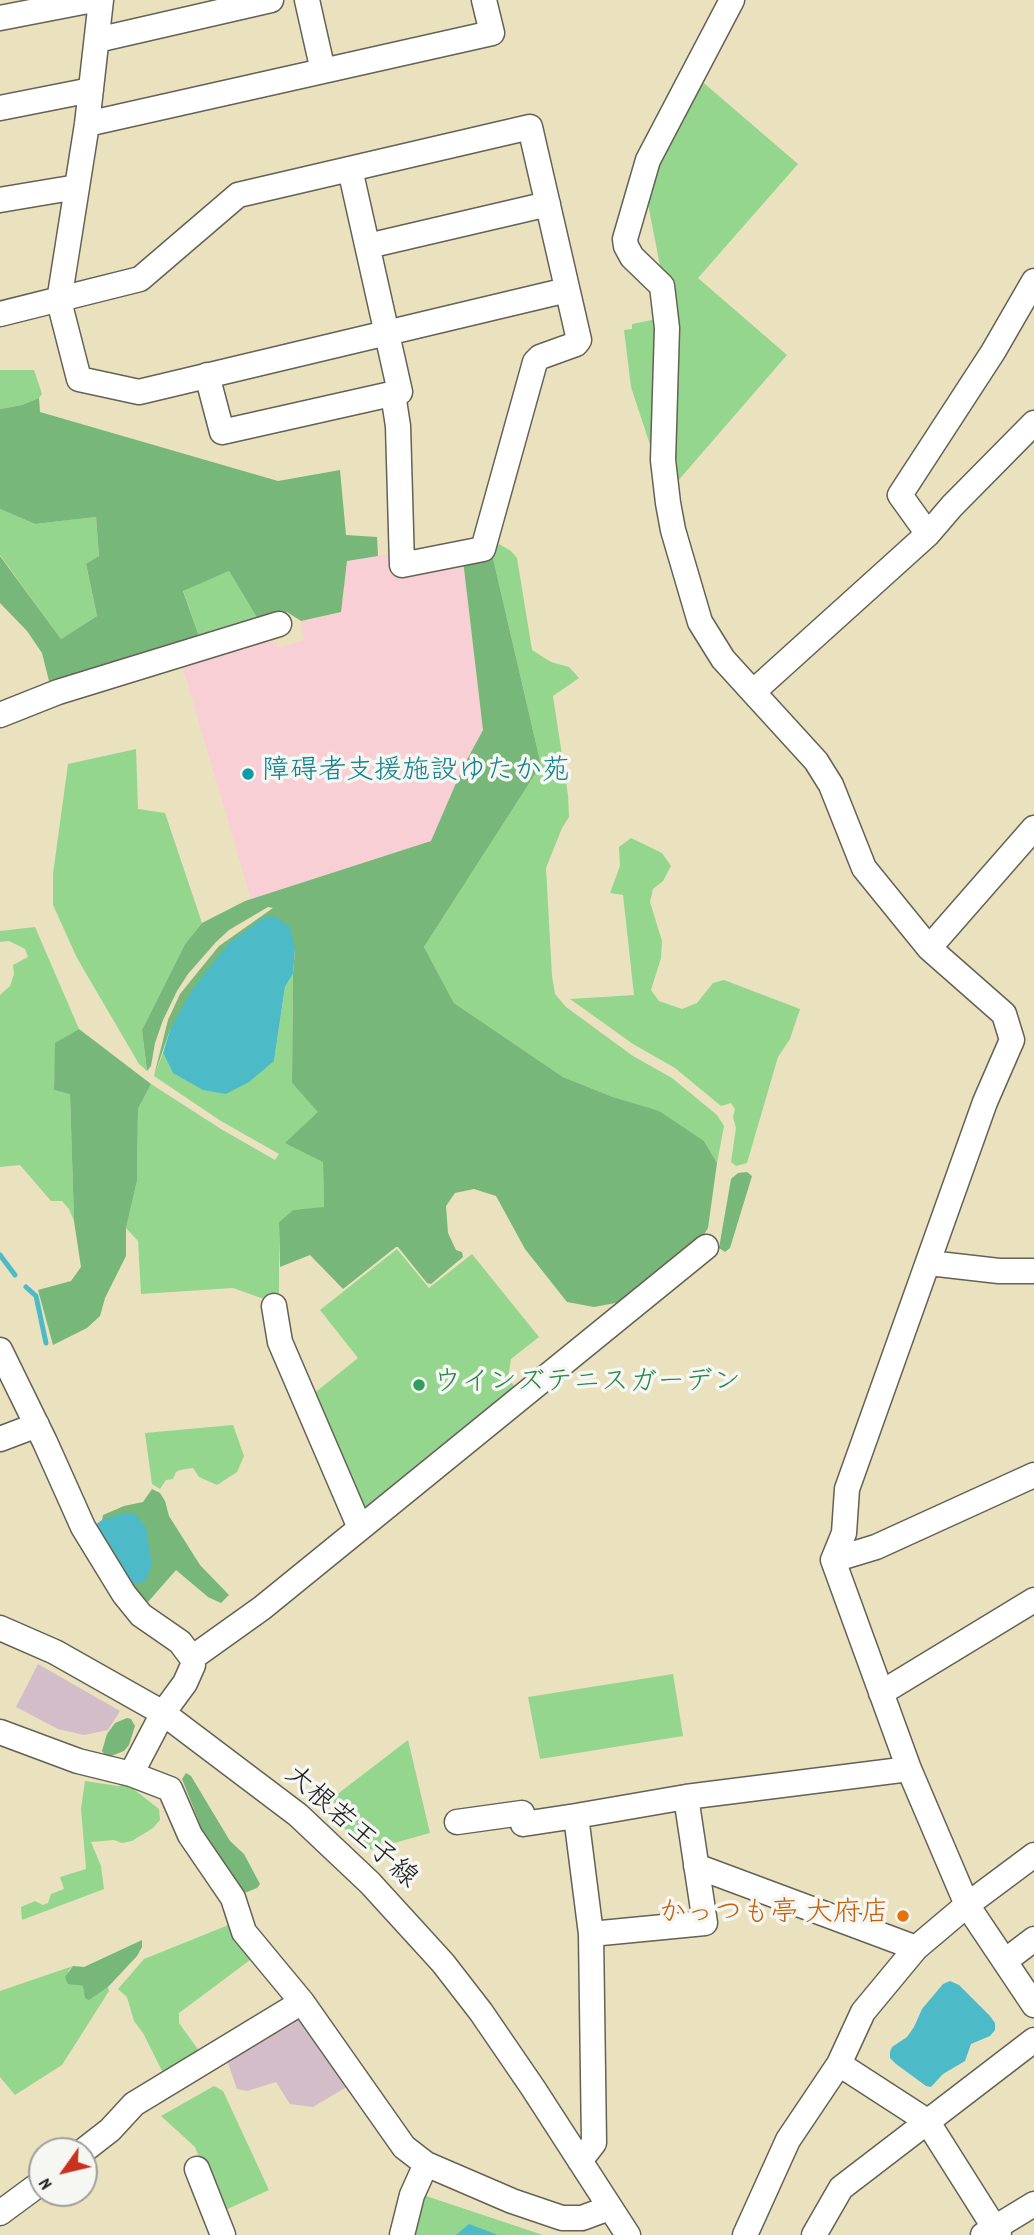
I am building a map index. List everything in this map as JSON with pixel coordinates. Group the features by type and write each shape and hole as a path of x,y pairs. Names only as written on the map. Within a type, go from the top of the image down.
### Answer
{"street":[{"path":"0,18 93,0"},
{"path":"101,0 87,124 59,301 79,379 139,392 567,290"},
{"path":"97,40 271,0"},
{"path":"307,0 323,71"},
{"path":"87,124 492,33 484,0"},
{"path":"732,0 648,160 625,239 626,246 632,257 662,286 667,328 663,460 673,530 700,622 723,659 816,761 831,785 864,868 929,948 1004,1014 1012,1040 985,1102 847,1489 844,1533 833,1560 909,1769 967,1905 1034,2005"},
{"path":"0,108 91,90"},
{"path":"0,314 140,279 238,195 530,127 579,341 540,357 535,362 483,549 402,565 398,426 393,394"},
{"path":"208,375 222,432 400,392 350,169"},
{"path":"0,200 77,187"},
{"path":"368,247 548,204"},
{"path":"928,534 900,495 993,352 1034,281"},
{"path":"753,692 928,534 1034,423"},
{"path":"0,715 58,692 279,624"},
{"path":"929,948 1034,828"},
{"path":"192,1658 262,1608 706,1247"},
{"path":"929,1263 999,1271 1034,1271"},
{"path":"274,1307 280,1342 360,1528"},
{"path":"0,1350 83,1527 124,1594 141,1615 180,1642 192,1658 193,1665 185,1683 163,1713 131,1774"},
{"path":"0,1439 37,1425"},
{"path":"833,1560 876,1547 1034,1475"},
{"path":"881,1693 1034,1600"},
{"name":"大根若王子線","path":"0,1628 55,1652 163,1713 298,1815 370,1883 443,1963 481,2012 628,2235"},
{"path":"0,1732 78,1761 131,1774 170,1789 190,1835 233,1898 244,1933 302,2002 404,2147 426,2164 512,2201 562,2218 582,2218 609,2208"},
{"path":"457,1822 522,1813 523,1824 686,1797 909,1769"},
{"path":"591,1934 705,1923 686,1797"},
{"path":"576,1816 591,1934 594,2143 580,2161"},
{"path":"745,2235 788,2140 839,2064 863,2012 916,1948 967,1905 1034,1855"},
{"path":"696,1866 916,1948"},
{"path":"1004,1961 1034,1939"},
{"path":"98,2139 134,2104 302,2002"},
{"path":"814,2235 841,2188 926,2120 1034,2040"},
{"path":"839,2064 926,2120 992,2232 1034,2204"},
{"path":"402,2235 412,2195 426,2164"},
{"path":"197,2169 223,2235"},
{"path":"0,2213 28,2192"}],"shaded area":[{"path":"394,554 463,560 483,730 463,767 431,841 251,899 181,662 263,638 276,642 278,648 304,640 301,621 341,612 347,560"},
{"path":"38,1664 120,1711 108,1730 84,1735 58,1729 16,1707"},
{"path":"296,2014 350,2085 313,2107 290,2104 276,2082 247,2091 237,2089 226,2057"}],"green space":[{"path":"698,78 798,164 698,278 787,355 670,490 662,276 648,204 653,162"},
{"path":"662,318 653,454 631,387 624,330 632,329 632,324"},
{"path":"0,370 34,370 42,394 22,405 0,409"},
{"path":"39,398 40,412 278,481 340,470 346,535 377,537 378,556 347,561 341,612 301,621 287,612 259,621 229,571 183,591 200,639 50,685 42,653 27,631 0,603 0,556 61,639 97,616 86,564 99,556 96,517 35,524 0,509 0,409 22,405"},
{"path":"0,509 35,524 96,517 99,556 86,565 97,616 61,639 0,555"},
{"path":"499,544 517,558 532,650 551,662 569,667 579,678 553,696 569,817 546,868 555,994 566,1007 633,1056 672,1078 717,1115 724,1126 717,1163 704,1141 659,1112 563,1077 454,1003 424,947 541,765 492,554"},
{"path":"492,554 541,765 424,947 454,1003 563,1077 613,1097 659,1111 704,1141 717,1163 708,1228 694,1251 626,1301 594,1307 567,1302 525,1249 496,1196 474,1189 455,1193 446,1206 448,1233 456,1250 462,1252 463,1257 431,1284 427,1283 398,1247 343,1289 310,1255 280,1267 279,1222 293,1210 324,1207 323,1162 285,1143 318,1112 292,1083 295,949 170,1030 154,1076 168,1020 180,994 219,946 273,908 268,907 229,930 188,974 163,1020 151,1066 147,1071 142,1030 185,944 202,923 245,901 431,841 463,767 483,730 463,560"},
{"path":"229,571 259,621 200,639 183,590"},
{"path":"136,749 138,809 165,813 202,923 185,944 142,1030 147,1071 139,1064 77,958 53,905 53,874 68,764"},
{"path":"631,838 662,853 671,866 663,881 653,889 650,902 662,941 661,958 651,990 659,1001 682,1009 697,1003 713,983 724,980 800,1009 790,1039 778,1057 747,1163 736,1166 731,1162 736,1128 733,1117 735,1109 731,1103 721,1106 675,1068 633,1044 570,999 634,995 623,895 610,893 620,866 619,847"},
{"path":"35,927 79,1029 56,1043 54,1090 70,1093 74,1221 62,1201 51,1201 20,1165 0,1167 0,995 10,986 14,974 13,965 28,957 25,949 9,941 0,942 0,931"},
{"path":"293,974 292,1083 319,1112 324,1208 293,1210 279,1222 279,1301 233,1288 141,1294 138,1241 126,1228 137,1181 138,1109 151,1084 275,1160 279,1154 221,1121 154,1076 163,1053 173,1073 274,1061 285,987"},
{"path":"79,1029 151,1084 138,1109 137,1181 126,1228 126,1256 105,1298 100,1316 87,1328 53,1345 38,1290 71,1281 81,1267 74,1221 70,1094 54,1090 55,1043"},
{"path":"747,1172 752,1176 730,1248 725,1252 719,1248 731,1179 738,1173"},
{"name":"ウインズテニスガーデン","path":"397,1249 429,1288 472,1254 539,1337 511,1359 508,1378 518,1391 368,1512 361,1510 312,1395 358,1358 320,1310"},
{"path":"233,1425 244,1456 237,1472 217,1485 199,1477 193,1468 176,1472 173,1479 166,1480 160,1489 152,1484 145,1433"},
{"path":"152,1489 160,1493 169,1516 200,1565 229,1595 221,1603 208,1597 176,1570 148,1602 127,1584 102,1520 103,1515 143,1502"},
{"path":"673,1674 683,1736 540,1759 528,1697"},
{"path":"131,1719 135,1726 129,1745 124,1751 111,1756 105,1755 102,1751 107,1734 115,1723"},
{"path":"408,1740 430,1833 369,1850 330,1816 335,1796"},
{"path":"186,1773 191,1776 230,1841 244,1854 260,1884 257,1888 242,1894 209,1847 182,1779"},
{"path":"85,1781 118,1786 127,1784 159,1809 160,1820 153,1828 132,1841 91,1842 101,1866 104,1889 22,1920 21,1907 35,1901 43,1905 48,1903 51,1894 64,1889 60,1877 86,1869 81,1809"},
{"path":"231,1924 254,1957 179,2013 179,2023 202,2055 164,2075 134,2021 127,1997 118,1989 144,1959"},
{"path":"142,1940 137,1956 108,1987 89,2000 85,1998 83,1986 68,1984 65,1977 73,1966 84,1967"},
{"path":"73,1966 68,1971 74,1985 83,1986 89,1999 108,1987 109,1991 62,2065 15,2095 0,2077 0,1991"},
{"path":"214,2086 223,2091 269,2190 221,2212 195,2147 161,2116"},
{"path":"423,2195 543,2235 413,2235"}],"water":[{"path":"274,916 290,927 295,949 293,974 285,987 274,1061 249,1082 226,1094 203,1090 173,1073 163,1053 170,1030 192,990 229,943 263,918"},
{"path":"134,1513 146,1527 152,1565 145,1582 127,1584 91,1528 102,1520"},
{"path":"950,1981 959,1985 990,2016 995,2023 995,2030 990,2036 971,2044 965,2061 943,2074 931,2087 926,2086 896,2064 890,2058 890,2052 892,2047 907,2037 922,2009 943,1984"},
{"path":"469,2224 498,2235 456,2235"}],"waterway":[{"path":"0,1255 15,1275"},
{"path":"26,1287 36,1296 46,1343"}],"place":[{"name":"障碍者支援施設ゆたか苑","path":"248,774"},
{"name":"ウインズテニスガーデン","path":"419,1385"},
{"name":"かっつも亭 大府店","path":"903,1916"}]}
